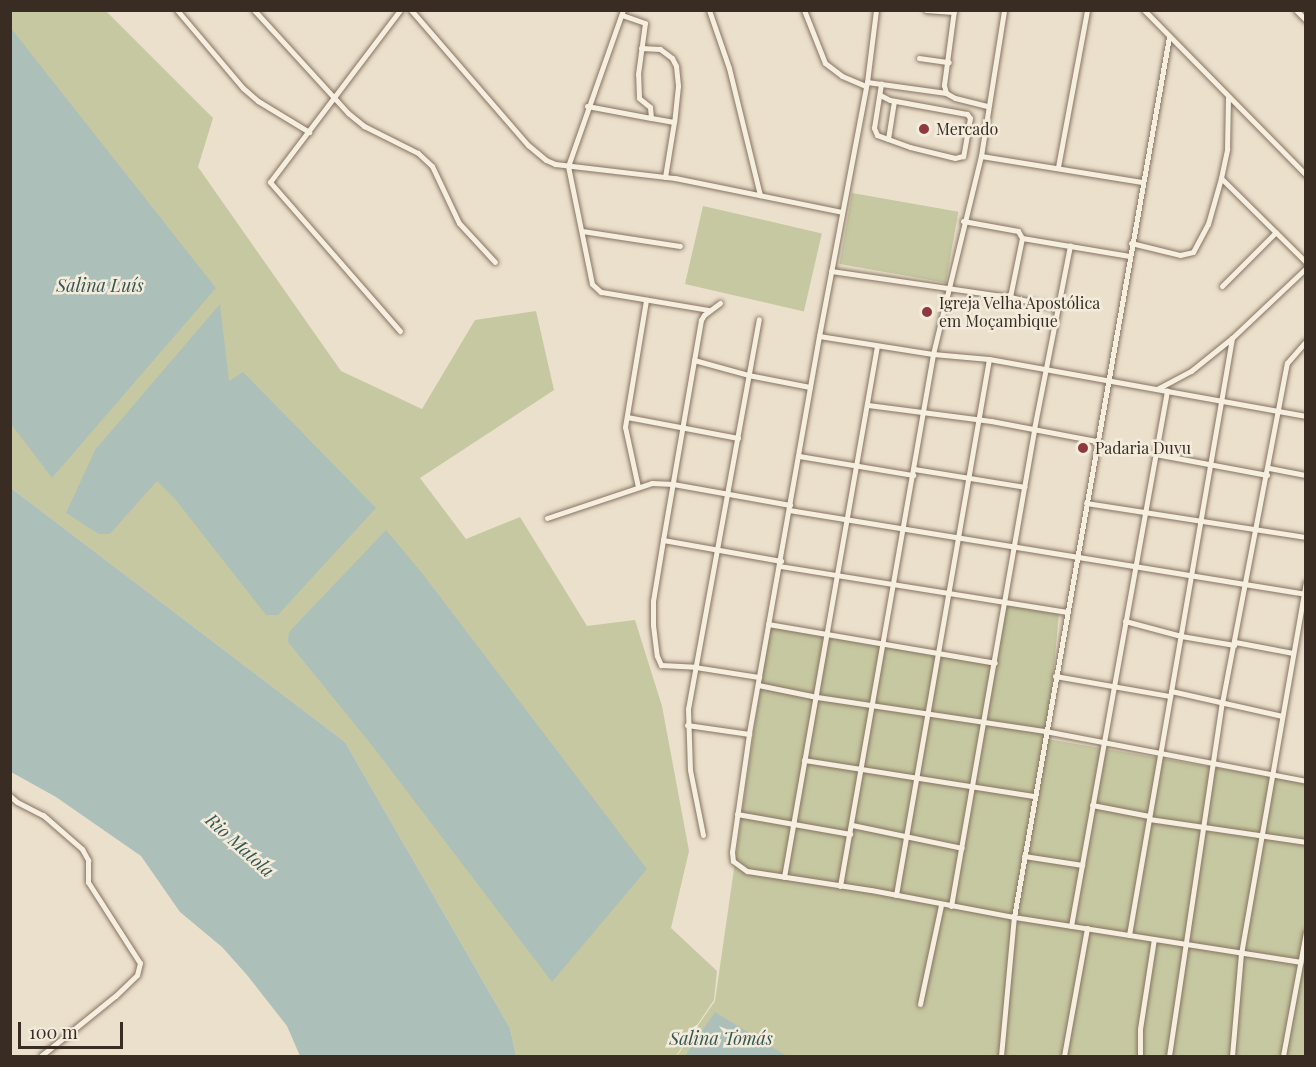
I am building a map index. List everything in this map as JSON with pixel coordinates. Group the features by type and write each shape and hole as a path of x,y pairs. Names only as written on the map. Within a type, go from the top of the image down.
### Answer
{"street":[{"path":"177,10 243,88 258,101 309,132"},
{"path":"254,10 333,97 364,126 412,149 432,166 459,223 495,262"},
{"path":"400,10 270,182 400,331"},
{"path":"411,10 528,145 546,160 568,166 665,177 842,212"},
{"path":"709,10 734,86 760,195"},
{"path":"804,10 825,63 842,76 867,84 946,93 955,98 987,106"},
{"path":"876,10 867,84 819,336 749,734 737,814 733,861 747,871 896,895 941,905 1300,962"},
{"path":"926,10 954,11 949,62 944,85 946,93"},
{"path":"840,886 904,531 933,354 963,221 981,156 987,106 1004,10"},
{"path":"1058,167 1087,10"},
{"path":"1144,10 1305,175"},
{"path":"1296,10 1305,20"},
{"path":"651,118 650,107 639,98 638,74 645,23 623,13 587,106 568,166 592,284 596,290 709,310"},
{"path":"1002,1056 1014,917 1096,441 1169,37"},
{"path":"641,48 660,49 672,58 676,66 678,86 665,177"},
{"path":"919,58 949,62"},
{"path":"880,95 894,101 968,114 970,118 963,156 958,158 910,147 877,135 874,130 881,84"},
{"path":"1131,243 1180,255 1192,252 1208,224 1221,178 1227,149 1228,97"},
{"path":"888,139 894,101"},
{"path":"587,106 674,122"},
{"path":"981,156 1142,182"},
{"path":"1221,178 1305,262"},
{"path":"963,221 1018,231 1022,238 1010,297"},
{"path":"582,231 680,246"},
{"path":"1222,286 1275,232"},
{"path":"1022,238 1129,256"},
{"path":"951,906 1006,603 1034,429 1048,370 1070,246"},
{"path":"1155,390 1191,371 1232,338 1305,268"},
{"path":"831,271 947,290 1010,297 1058,308"},
{"path":"638,487 625,435 626,409 646,300"},
{"path":"720,303 709,310 701,320 681,429 653,601 657,656 665,666 695,667 759,677"},
{"path":"704,835 690,770 687,725 695,667 759,319"},
{"path":"819,336 933,354 989,358 1305,416"},
{"path":"1129,935 1232,338"},
{"path":"1169,1056 1222,703 1247,584 1289,358 1305,341"},
{"path":"784,877 868,405 876,346"},
{"path":"896,895 960,538 989,358"},
{"path":"694,360 748,375 810,387"},
{"path":"1071,926 1167,392"},
{"path":"868,405 980,420 1096,441"},
{"path":"627,417 738,438"},
{"path":"1155,454 1268,472 1305,475"},
{"path":"799,456 1025,487"},
{"path":"547,518 652,483 673,484 727,493 904,531 1015,546 1304,594"},
{"path":"1086,502 1305,537"},
{"path":"663,540 717,549 838,576 1066,612"},
{"path":"1232,1056 1241,954 1305,583"},
{"path":"1125,621 1180,636 1293,653"},
{"path":"768,624 995,663"},
{"path":"1055,676 1222,703 1282,716"},
{"path":"758,685 817,697 1045,731 1305,781"},
{"path":"687,725 749,734"},
{"path":"804,760 1034,796"},
{"path":"10,796 43,815 82,849 88,860 88,882 140,963 137,975 115,996 41,1056"},
{"path":"1092,805 1149,818 1305,842"},
{"path":"737,814 850,834"},
{"path":"852,825 962,848"},
{"path":"1024,856 1082,865"},
{"path":"920,1004 941,905"},
{"path":"1064,1056 1087,928"},
{"path":"1283,1056 1300,962 1304,954 1305,933"},
{"path":"1140,1056 1140,1029 1154,939"}],"green space":[{"path":"10,11 106,11 213,118 198,167 341,371 422,409 475,320 536,311 554,390 420,478 466,539 520,517 587,626 635,620 662,706 689,851 671,928 717,971 714,1000 676,1056 516,1056 510,1028 345,742 11,488"},
{"path":"852,193 958,212 946,283 839,264"},
{"path":"703,206 822,233 804,311 685,284"},
{"path":"1007,605 1059,614 1047,739 1305,783 1305,1056 677,1056 715,1001 769,626 994,660"}],"water":[{"name":"Salina Luís","path":"10,27 216,288 52,478 11,424"},
{"path":"220,304 229,381 243,372 376,508 278,615 266,615 175,499 157,481 110,534 99,534 66,513 95,450"},
{"name":"Rio Matola","path":"11,488 345,742 510,1028 516,1056 300,1056 287,1026 247,975 222,947 180,912 141,856 56,797 11,772"},
{"path":"386,530 422,573 647,869 552,982 374,748 288,642 289,632"},
{"name":"Salina Tomás","path":"715,1012 787,1056 685,1056"}],"place":[{"name":"Mercado","path":"924,129"},
{"name":"Igreja Velha Apostólica em Moçambique","path":"927,312"},
{"name":"Padaria Duvu","path":"1083,448"}]}
